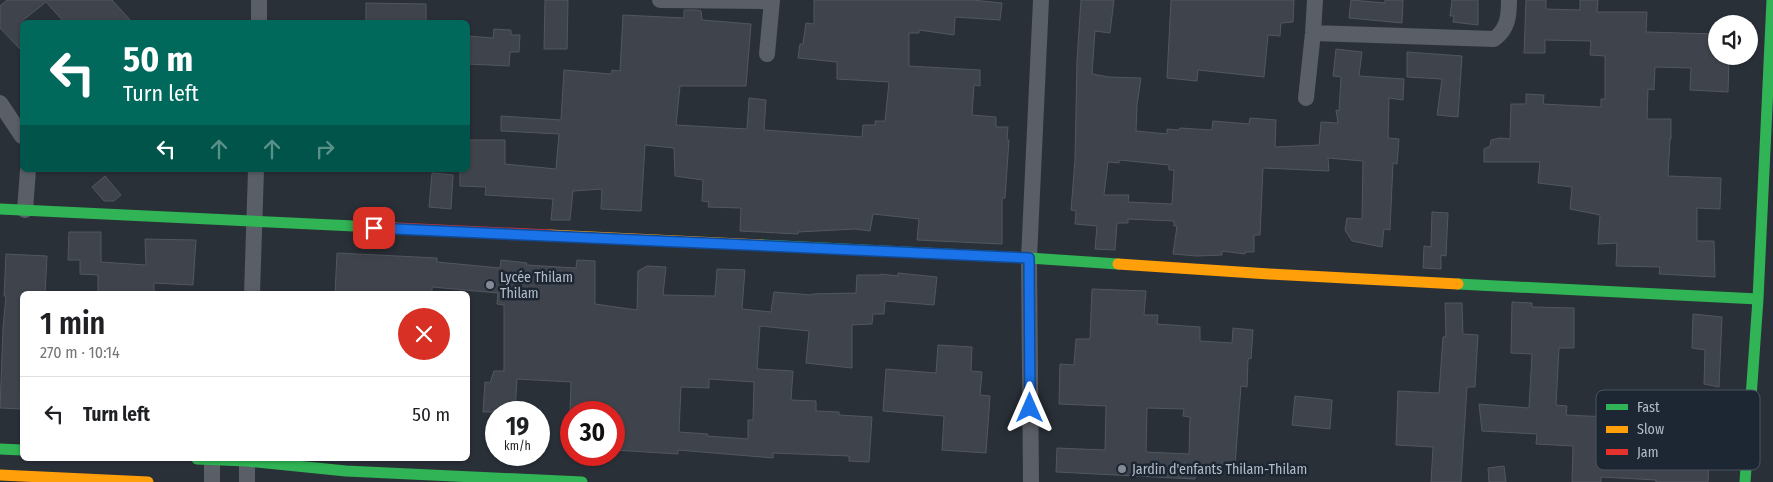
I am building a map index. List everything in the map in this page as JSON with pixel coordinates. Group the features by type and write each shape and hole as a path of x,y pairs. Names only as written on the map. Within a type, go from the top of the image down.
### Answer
{"street":[{"path":"258,20 259,0"},
{"path":"660,0 772,1 766,54"},
{"path":"1031,482 1029,258 1041,0"},
{"path":"1306,98 1315,0"},
{"path":"1313,33 1494,38 1502,33 1507,23 1509,0"},
{"path":"1751,390 1758,299 1772,0"},
{"path":"0,104 20,133"},
{"path":"25,210 28,172"},
{"path":"252,291 256,172"},
{"path":"0,209 1029,258 1279,274 1758,299"},
{"path":"0,449 20,450"},
{"path":"205,461 212,482"},
{"path":"247,461 247,482"},
{"path":"256,461 346,471 473,479 582,482"},
{"path":"0,475 148,482"}],"building":[{"path":"7,0 112,0 130,20 62,20 46,2 23,20 20,20 20,49 0,28 0,6"},
{"path":"545,0 568,0 567,49 544,49"},
{"path":"814,0 972,0 1002,3 1000,20 955,17 954,35 919,30 919,33 909,33 909,66 980,70 980,86 974,85 972,115 996,117 996,127 1008,127 1007,140 1009,140 1005,198 1002,198 1002,244 917,240 919,219 873,214 870,231 855,229 798,232 798,234 740,231 741,208 708,207 709,202 702,201 703,180 675,176 674,148 645,145 641,211 601,209 602,189 573,191 570,220 551,220 553,199 485,195 486,187 460,186 460,172 470,172 470,140 505,140 505,164 556,169 559,134 501,131 501,116 561,120 564,70 611,74 612,70 620,71 623,15 684,18 684,10 697,10 701,11 702,20 751,24 746,86 680,86 676,125 747,129 749,98 766,100 764,130 862,137 863,125 875,125 875,121 885,121 889,82 837,79 837,62 798,58 800,44 803,44 806,23 814,24"},
{"path":"1081,0 1114,0 1110,33 1095,31 1092,74 1109,77 1141,78 1136,131 1167,134 1167,129 1212,130 1213,121 1249,124 1250,118 1276,120 1275,147 1319,145 1321,122 1338,123 1336,110 1339,111 1341,77 1333,76 1336,49 1362,52 1359,76 1404,79 1403,100 1389,98 1388,138 1399,139 1397,164 1393,163 1390,230 1384,229 1382,247 1352,241 1345,230 1347,218 1362,219 1363,161 1328,158 1329,171 1263,168 1260,235 1254,235 1254,252 1245,252 1245,254 1222,251 1222,255 1197,256 1173,254 1177,226 1174,226 1174,221 1128,219 1128,223 1117,223 1115,250 1095,249 1097,226 1075,224 1076,211 1071,210 1075,160 1077,61","holes":["1119,160 1169,165 1169,170 1174,170 1172,204 1128,202 1129,195 1104,195 1108,162 1119,163"]},
{"path":"1171,0 1294,0 1293,22 1281,23 1280,36 1268,35 1264,77 1198,70 1197,81 1167,78"},
{"path":"1351,0 1385,3 1385,0 1403,0 1402,23 1349,18"},
{"path":"1452,0 1478,0 1478,25 1453,22 1454,16 1450,16"},
{"path":"1526,0 1546,0 1546,9 1580,10 1580,0 1598,0 1597,12 1647,12 1646,32 1708,34 1708,65 1729,65 1728,92 1690,90 1691,68 1655,67 1654,90 1648,89 1647,119 1671,119 1668,176 1721,178 1720,209 1697,208 1697,241 1714,241 1715,277 1659,274 1660,267 1616,266 1617,243 1598,244 1600,215 1570,209 1572,187 1538,183 1540,162 1484,162 1484,149 1490,146 1491,140 1500,138 1510,139 1511,104 1526,104 1526,94 1544,95 1543,104 1601,107 1601,99 1605,99 1605,56 1590,55 1591,41 1545,40 1545,53 1524,53"},
{"path":"366,3 426,4 426,20 366,20"},
{"path":"494,29 511,30 511,35 520,35 519,52 510,52 509,66 470,64 470,36 493,38"},
{"path":"1407,52 1462,56 1458,117 1437,115 1442,79 1407,77"},
{"path":"432,173 453,175 451,209 429,207"},
{"path":"105,176 121,195 114,201 104,201 92,187"},
{"path":"1432,212 1448,213 1446,256 1441,255 1441,269 1423,268 1424,246 1431,247"},
{"path":"69,232 101,232 101,262 146,265 145,239 196,240 193,285 154,283 154,291 98,291 98,275 80,274 80,260 68,260"},
{"path":"337,253 437,258 437,262 500,268 501,260 527,263 526,265 576,268 577,260 595,261 595,304 637,310 638,271 647,266 666,267 663,295 715,296 717,269 745,270 742,309 771,312 774,292 812,295 856,293 857,275 881,274 898,276 898,273 937,277 934,305 885,301 884,314 873,314 872,324 852,325 852,368 806,363 809,331 760,326 757,369 793,371 791,400 816,401 816,411 839,412 839,415 872,417 869,462 849,461 849,456 773,453 773,458 678,450 678,454 625,451 625,401 570,401 571,382 517,379 516,401 485,401 485,412 483,412 485,382 490,383 494,371 504,371 504,305 497,304 498,293 432,287 432,291 335,291","holes":["709,379 754,382 753,420 748,420 748,439 679,432 681,387 709,388"]},
{"path":"6,254 47,256 45,291 20,291 20,409 0,408 6,296 4,296"},
{"path":"1092,289 1146,291 1144,315 1158,315 1157,324 1200,327 1200,341 1232,343 1233,328 1253,330 1251,359 1249,358 1248,360 1247,387 1241,386 1235,465 1196,464 1195,479 1056,472 1057,448 1105,450 1106,406 1059,404 1060,364 1074,365 1076,339 1090,339","holes":["1147,408 1184,409 1183,416 1190,417 1189,454 1146,452"]},
{"path":"1512,302 1532,303 1532,307 1574,308 1574,348 1559,348 1556,405 1567,406 1566,415 1596,416 1596,470 1709,470 1708,482 1656,482 1656,480 1601,477 1601,482 1572,482 1573,446 1536,444 1537,434 1482,431 1479,404 1529,408 1532,354 1511,353"},
{"path":"1445,303 1462,303 1463,334 1478,335 1475,387 1467,387 1461,482 1431,482 1433,447 1396,445 1398,391 1439,393 1443,337 1446,337"},
{"path":"1693,314 1722,317 1719,387 1704,384 1705,350 1692,348"},
{"path":"938,345 972,347 971,371 982,372 980,395 990,396 986,453 942,450 944,416 883,411 886,369 936,373"},
{"path":"1295,396 1332,400 1330,429 1292,425"},
{"path":"1504,466 1506,482 1489,482 1488,468"}],"traffic: fast":[{"path":"1752,390 1758,299 1772,0"},
{"path":"0,209 396,228"},
{"path":"762,245 1118,264"},
{"path":"1458,284 1758,299"},
{"path":"0,449 20,450"},
{"path":"247,461 346,471 582,482"},
{"path":"1745,482 1746,470"}],"traffic: slow":[{"path":"549,235 762,245"},
{"path":"1118,264 1458,284"},
{"path":"0,475 148,482"}],"traffic: jam":[{"path":"396,228 549,235"}],"place":[{"name":"Lycée Thilam Thilam","path":"490,285"},
{"name":"Jardin d'enfants Thilam-Thilam","path":"1122,469"}],"route":[{"path":"374,228 1029,258 1030,408"}]}
